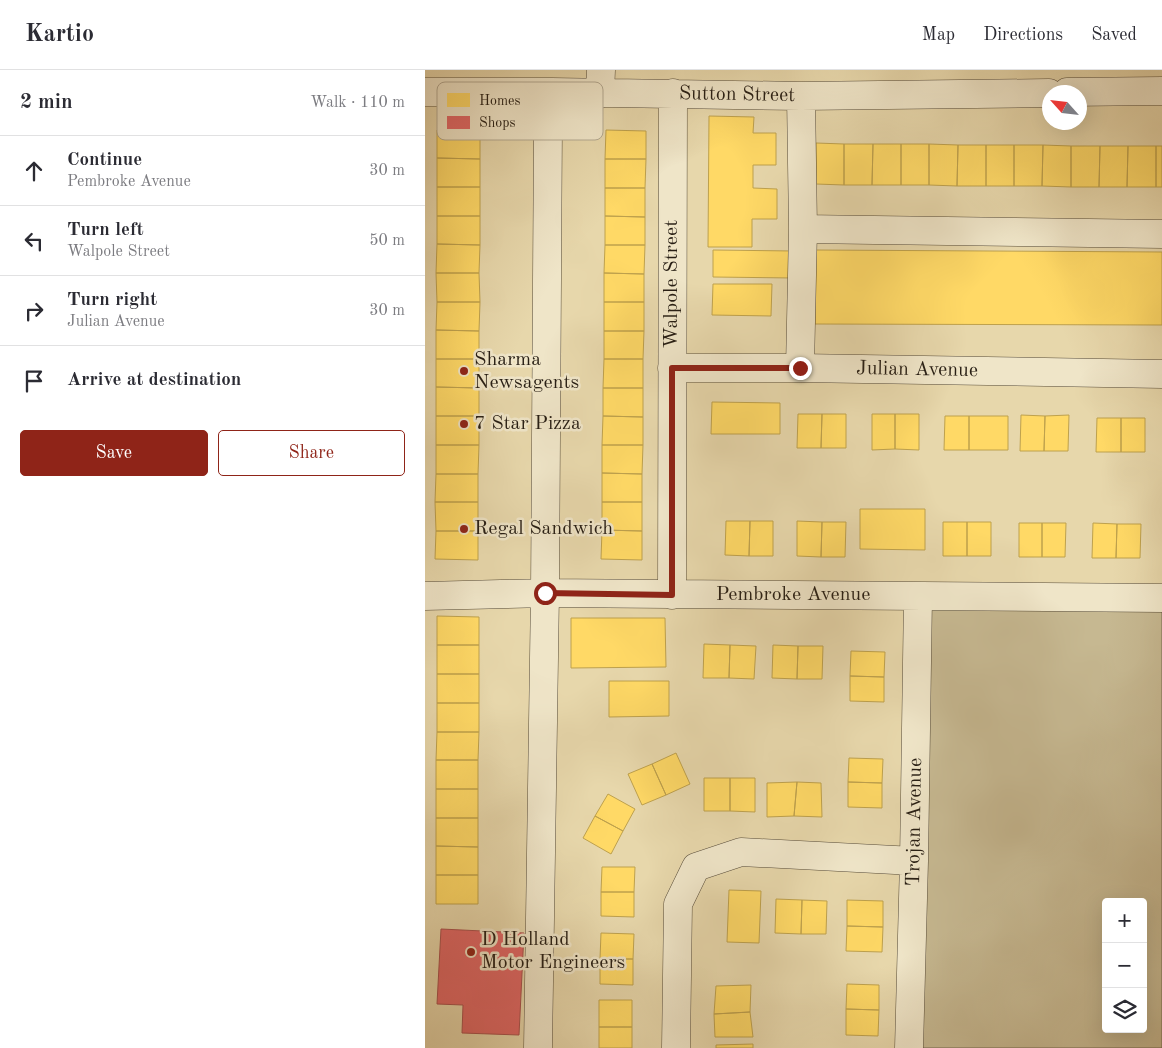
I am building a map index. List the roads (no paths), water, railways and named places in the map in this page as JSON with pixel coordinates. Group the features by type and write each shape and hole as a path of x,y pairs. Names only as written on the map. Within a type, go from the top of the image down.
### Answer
{"street":[{"name":"Sutton Street","path":"542,81 601,82"},
{"name":"Sutton Street","path":"603,82 673,93 801,96 1042,93"},
{"path":"1087,90 1160,84"},
{"name":"Walpole Street","path":"672,595 673,93"},
{"path":"800,368 803,229 801,96"},
{"path":"538,1048 545,593 547,140"},
{"path":"803,229 1162,234"},
{"name":"Julian Avenue","path":"672,368 800,368 1162,374"},
{"name":"Pembroke Avenue","path":"425,596 545,593 1162,598"},
{"name":"Trojan Avenue","path":"909,1048 918,596"},
{"path":"676,1048 678,904 696,867 741,852 914,861"}],"place":[{"name":"Sharma Newsagents","path":"464,371"},
{"name":"7 Star Pizza","path":"464,424"},
{"name":"Regal Sandwich","path":"464,529"},
{"name":"D Holland Motor Engineers","path":"471,952"}]}
